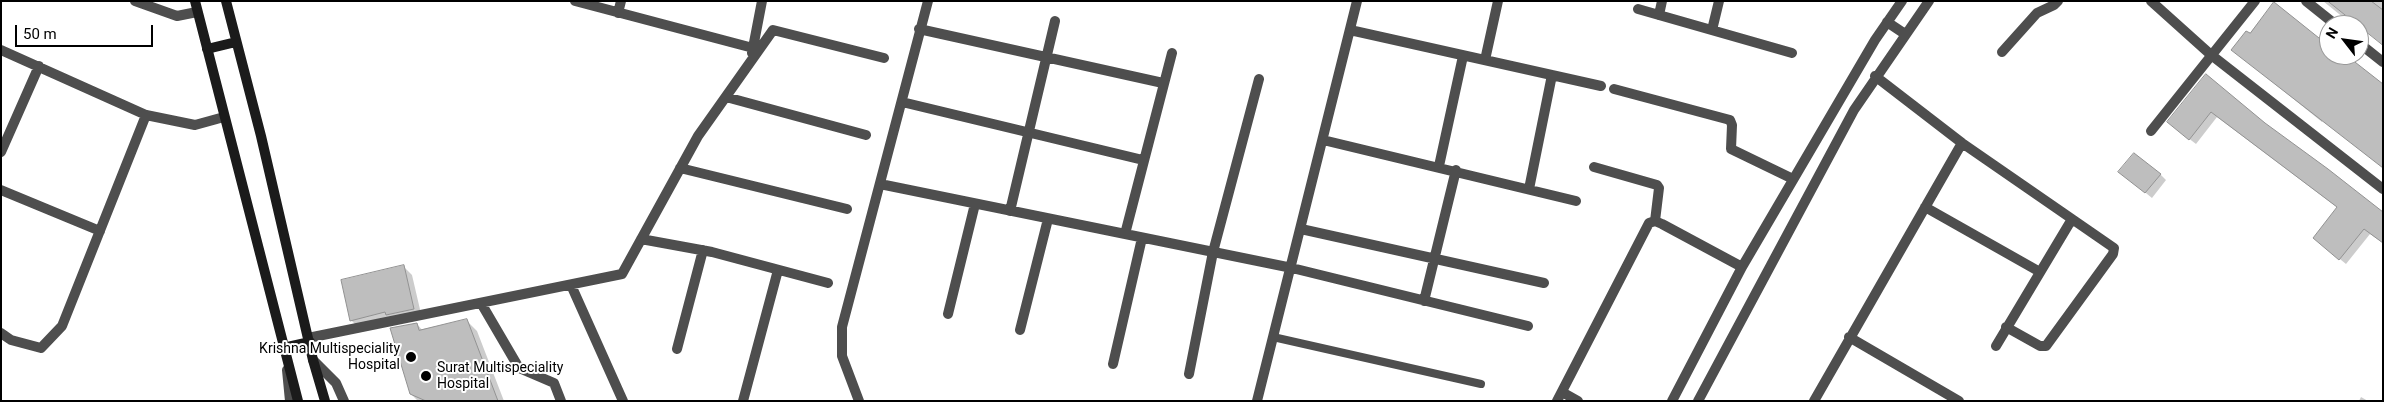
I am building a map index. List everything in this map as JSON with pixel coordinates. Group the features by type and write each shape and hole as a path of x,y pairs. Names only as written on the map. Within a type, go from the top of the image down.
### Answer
{"main road":[{"path":"195,1 286,361 298,401"},
{"path":"226,1 313,360 325,401"},
{"path":"207,49 236,42"},
{"path":"283,348 309,340"}],"street":[{"path":"135,1 177,16 197,12"},
{"path":"575,1 753,48"},
{"path":"618,12 621,1"},
{"path":"750,63 762,1"},
{"path":"859,401 842,356 842,327 902,102 919,29 928,1"},
{"path":"1257,401 1272,337 1292,268 1357,1"},
{"path":"1485,60 1498,1"},
{"path":"1659,15 1662,1"},
{"path":"1712,30 1719,1"},
{"path":"1672,401 1742,267 1887,22 1902,1"},
{"path":"1698,401 1854,110 1875,76 1929,1"},
{"path":"2002,52 2037,13 2058,1"},
{"path":"2150,1 2210,54 2383,189"},
{"path":"2150,131 2254,1"},
{"path":"2306,1 2324,15"},
{"path":"1638,9 1792,53"},
{"path":"1010,211 1056,21"},
{"path":"1887,22 1905,34"},
{"path":"919,29 1163,83"},
{"path":"309,340 622,274 698,136 773,30 884,58"},
{"path":"1350,30 1601,86"},
{"path":"1,50 146,115 195,125 224,117"},
{"path":"2369,51 2383,62"},
{"path":"1125,234 1172,53"},
{"path":"1439,166 1463,56"},
{"path":"1,152 39,66"},
{"path":"1528,189 1552,75"},
{"path":"1875,76 1962,143 2108,242 2114,248 2113,254 2046,346 2040,346 2006,327"},
{"path":"1189,374 1213,252 1258,79"},
{"path":"1614,89 1730,120 1732,125 1731,149 1793,179"},
{"path":"726,97 866,135"},
{"path":"902,102 1143,160"},
{"path":"1,333 11,340 41,348 62,326 146,115"},
{"path":"1323,140 1456,170 1576,201"},
{"path":"1814,401 1849,336 1962,143"},
{"path":"1594,167 1657,185 1659,188 1655,221"},
{"path":"680,168 847,209"},
{"path":"1424,301 1456,170"},
{"path":"880,184 1292,268 1528,326"},
{"path":"1,190 100,231"},
{"path":"948,314 975,204"},
{"path":"1925,207 2040,272"},
{"path":"1020,330 1048,219"},
{"path":"1996,346 2072,219"},
{"path":"1655,221 1742,267"},
{"path":"1578,401 1559,396 1644,230 1655,221"},
{"path":"1301,229 1544,283"},
{"path":"642,238 703,250 828,283"},
{"path":"1113,364 1142,238"},
{"path":"677,349 703,250"},
{"path":"743,401 778,270"},
{"path":"570,284 623,401"},
{"path":"482,303 519,368 554,384 561,401"},
{"path":"1849,336 1959,401"},
{"path":"313,360 336,383 344,401"},
{"path":"286,361 290,401"}],"lane":[{"path":"1272,337 1481,384"}],"building":[{"path":"2328,1 2371,1 2383,10 2383,45 2369,34 2369,15 2346,15"},
{"path":"2274,2 2319,38 2319,65 2359,65 2383,84 2383,168 2231,50 2246,31 2250,33"},
{"path":"2206,74 2265,123 2383,212 2383,243 2364,229 2339,260 2313,238 2337,207 2211,112 2189,140 2167,122"},
{"path":"2134,153 2161,174 2145,193 2118,172"},
{"path":"404,265 414,309 386,315 385,312 350,321 341,280"},
{"path":"467,319 498,401 426,401 410,394 390,328 417,323 419,330"}],"place":[{"name":"Krishna Multispeciality Hospital","path":"411,357"},
{"name":"Surat Multispeciality Hospital","path":"426,376"}]}
